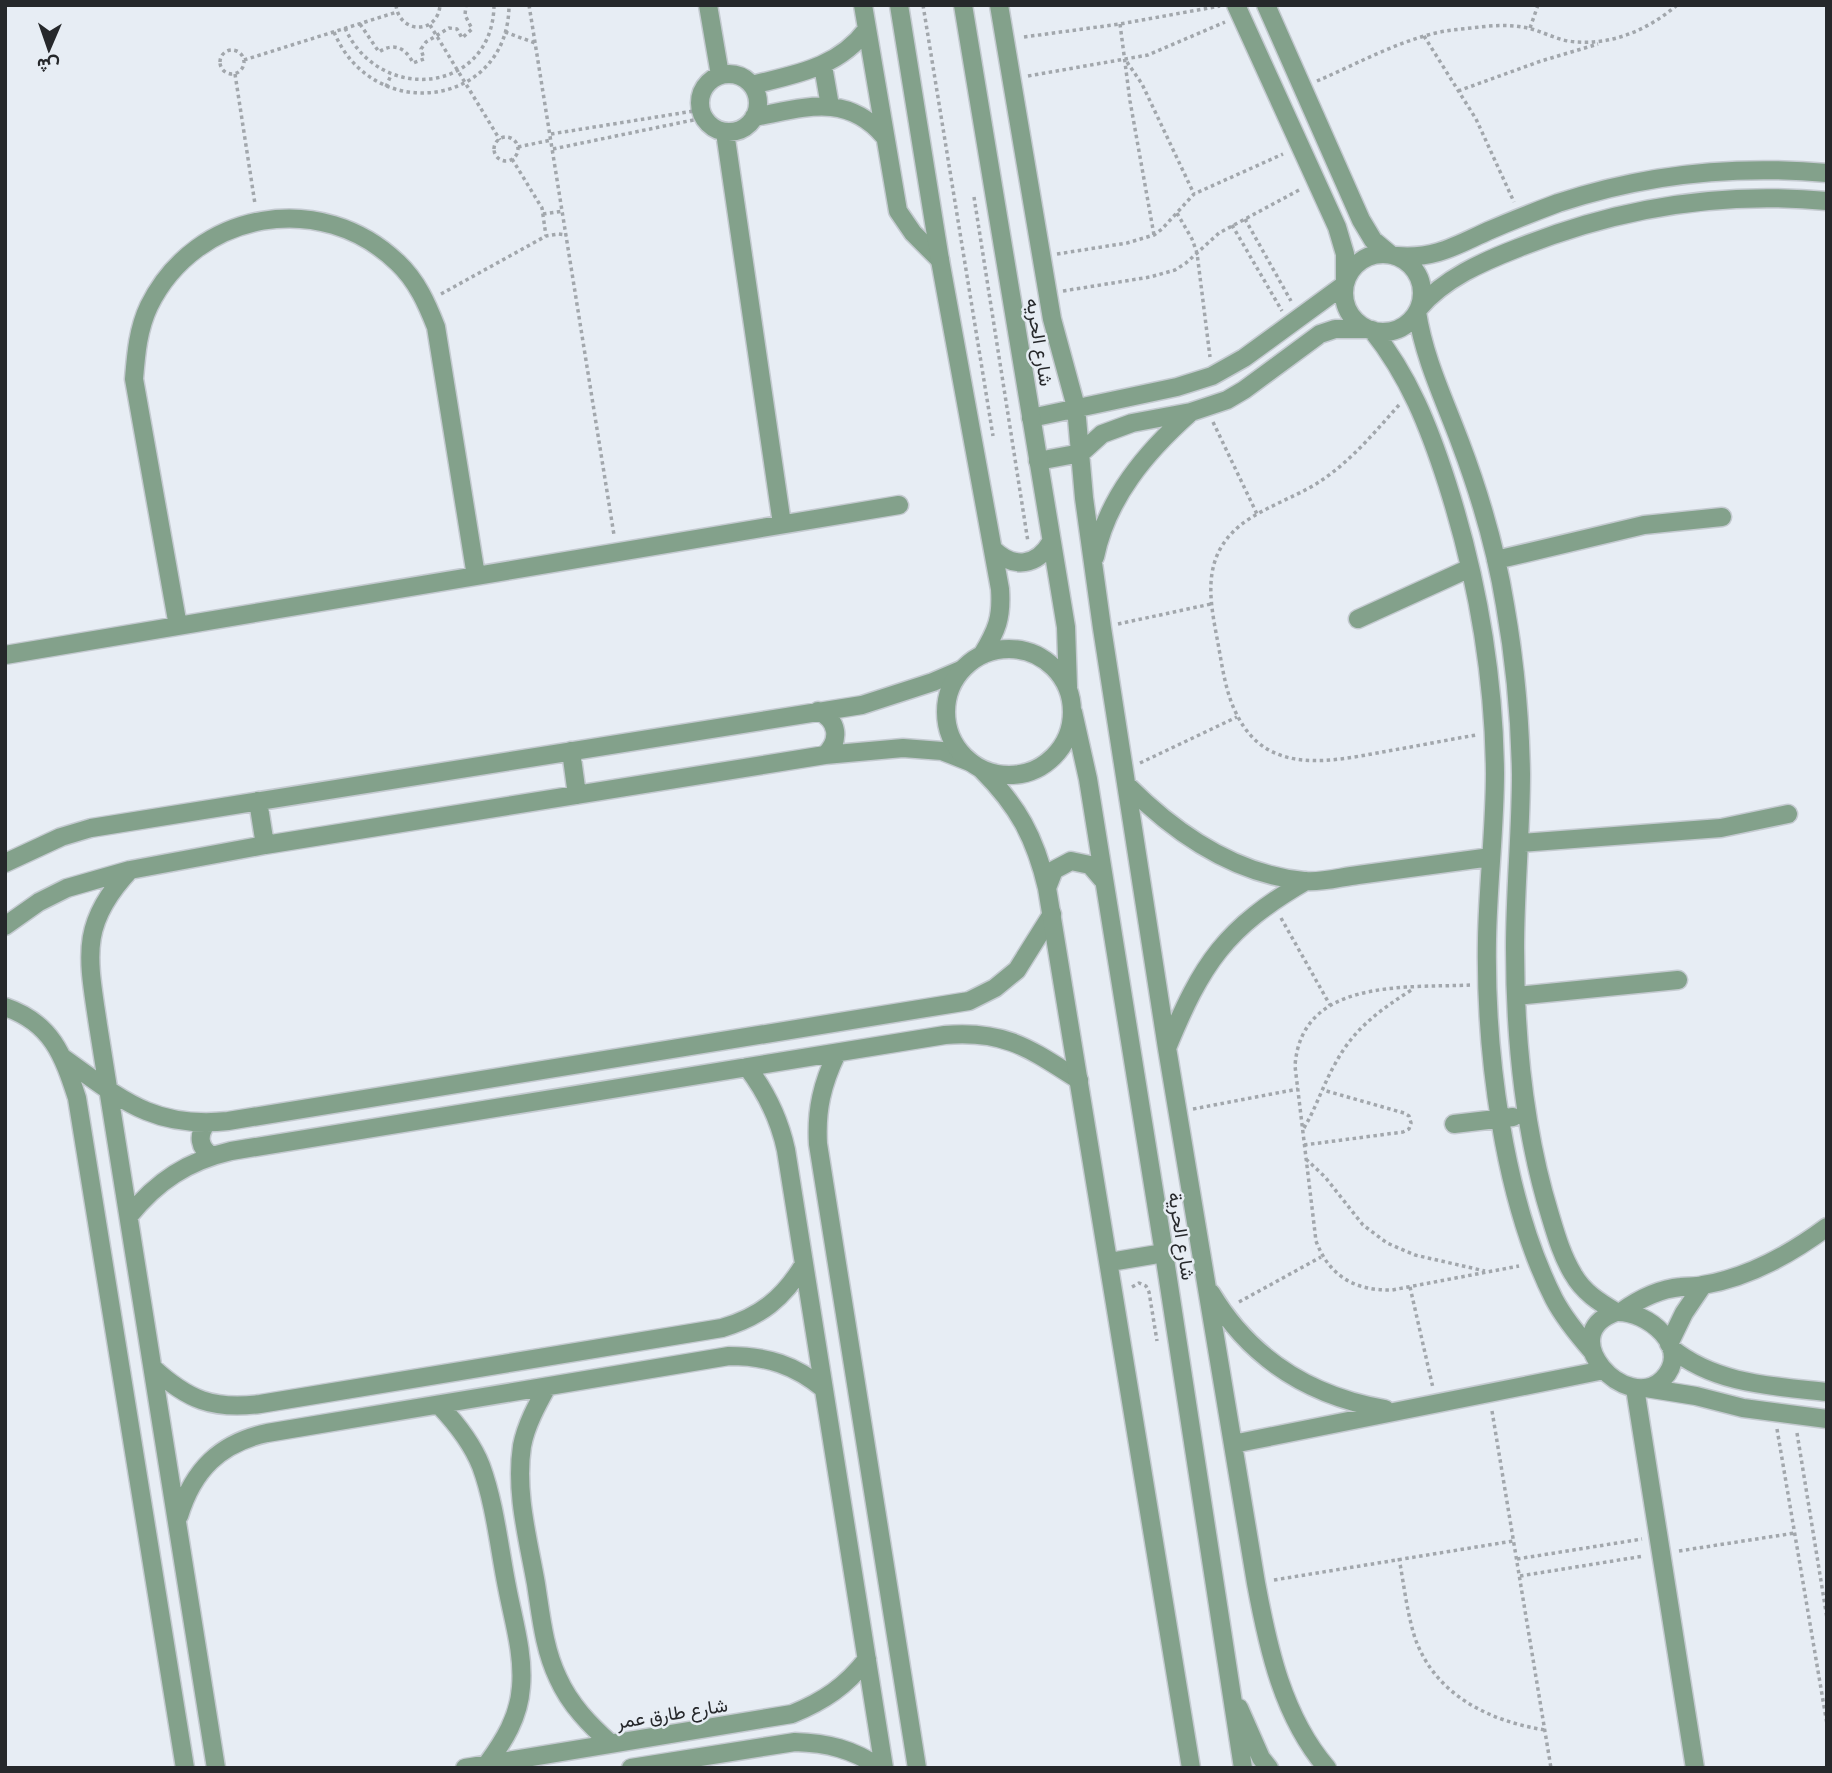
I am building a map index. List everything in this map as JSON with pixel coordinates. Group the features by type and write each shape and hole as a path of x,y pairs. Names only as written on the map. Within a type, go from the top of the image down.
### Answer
{"street":[{"path":"708,5 720,75"},
{"path":"863,5 898,211 913,233 940,260"},
{"path":"899,5 940,260 994,550 1002,611 995,634 982,655"},
{"name":"شارع الحريه","path":"963,5 1066,627 1068,687"},
{"path":"999,5 1047,293 1076,407 1102,628 1167,1048 1265,1633 1288,1703 1304,1734 1327,1768"},
{"path":"1266,5 1361,220 1373,240 1394,256 1406,261 1419,277 1422,298 1418,310 1424,350 1472,474 1494,552 1505,604 1516,688 1521,770 1515,948 1516,996 1528,1115 1546,1203 1574,1276 1600,1303 1619,1312 1641,1316 1653,1323 1663,1332 1670,1346 1672,1359 1663,1379 1653,1386 1639,1388"},
{"path":"1238,10 1342,241 1345,254 1346,306 1351,316 1387,349 1412,390 1444,476 1469,560 1483,633 1493,732 1488,984 1495,1073 1516,1191 1538,1263 1560,1310 1604,1370 1615,1379 1639,1388 1678,1392 1775,1413 1827,1419"},
{"path":"752,85 823,66 852,47 867,29"},
{"path":"823,66 830,106"},
{"path":"720,75 737,75 752,85 758,100 754,117 742,129 725,132 716,129 702,114 701,92 712,79 720,75"},
{"path":"754,117 830,106 855,112 876,126 884,136"},
{"path":"725,132 782,524"},
{"path":"1031,418 1177,387 1212,376 1244,358 1345,283 1350,271 1368,257 1379,254 1427,257 1521,217 1598,191 1676,175 1757,169 1827,173"},
{"path":"1676,175 1678,204"},
{"path":"1038,461 1081,453 1102,435 1122,427 1198,410 1244,390 1320,334 1335,329 1393,331 1403,327 1429,297 1451,279 1504,253 1589,223 1678,204 1756,198 1827,201"},
{"path":"178,626 134,379 137,342 148,307 168,275 195,249 227,230 258,221 300,218 336,225 370,241 399,264 422,293 436,327 476,576"},
{"path":"1093,567 1099,537 1127,481 1160,441 1198,410"},
{"path":"5,655 899,505"},
{"path":"1358,619 1469,560 1494,552 1644,525 1722,517"},
{"path":"994,550 1002,558 1025,563 1045,552 1051,542"},
{"path":"5,863 61,836 91,828 862,705 933,682 961,670 982,655 1007,648 1032,652 1054,666 1068,687 1073,712 1072,725 1062,748 1043,766 1019,775 1006,775 942,751 903,748 825,755 265,845 130,870 67,888 39,902 5,926"},
{"path":"961,670 949,693 946,718 954,742 1002,790 1020,813 1043,868 1110,1262 1191,1768"},
{"path":"818,711 826,714 835,727 835,742 825,755"},
{"name":"شارع الحرية","path":"1073,712 1088,779 1243,1768"},
{"path":"571,751 577,795"},
{"path":"1126,778 1157,815 1190,840 1266,873 1306,881 1491,857"},
{"path":"258,801 265,845"},
{"path":"1520,843 1721,828 1788,814"},
{"path":"1047,888 1054,870 1071,861 1090,865 1102,879"},
{"path":"130,870 111,890 99,911 92,934 89,959 218,1766"},
{"path":"1167,1048 1198,980 1218,950 1242,924 1306,881"},
{"path":"62,1057 131,1105 155,1116 180,1122 207,1123 969,1001 995,988 1017,970 1052,914"},
{"path":"1516,996 1678,980"},
{"path":"941,1005 951,1016 951,1027 945,1035"},
{"path":"5,1007 38,1023 51,1037 62,1057 76,1098 185,1768"},
{"path":"129,1216 145,1196 165,1179 188,1165 212,1156 945,1035 968,1033 1013,1041 1033,1050 1079,1080"},
{"path":"837,1053 819,1097 818,1144 917,1768"},
{"path":"629,1056 635,1085"},
{"path":"747,1068 772,1106 786,1150 882,1768"},
{"path":"1454,1124 1528,1115"},
{"path":"207,1123 200,1141 206,1152 212,1156"},
{"path":"786,1150 793,1141 803,1137 818,1144"},
{"path":"1592,1351 1593,1330 1606,1315 1619,1312 1658,1292 1703,1285 1760,1266 1787,1253 1827,1227"},
{"path":"1110,1262 1164,1253"},
{"path":"153,1368 172,1385 194,1399 218,1406 260,1404 704,1332 743,1322 762,1313 793,1283 804,1265"},
{"path":"1206,1285 1222,1311 1248,1343 1280,1369 1316,1390 1355,1404 1396,1411"},
{"path":"1670,1346 1684,1313 1703,1285"},
{"path":"704,1332 713,1335 717,1343 716,1352 710,1359"},
{"path":"1670,1346 1697,1367 1712,1374 1755,1383 1827,1392"},
{"path":"178,1520 184,1499 208,1462 244,1438 267,1433 710,1359 750,1356 771,1359 808,1376 824,1389"},
{"path":"1233,1444 1604,1370"},
{"path":"547,1387 532,1415 522,1445 520,1476 548,1654 558,1680 572,1704 611,1744"},
{"path":"1639,1388 1658,1536 1695,1768"},
{"path":"260,1404 254,1408 251,1422 254,1428 267,1433"},
{"path":"439,1405 456,1423 481,1466 493,1513 520,1659 521,1687 516,1715 504,1741 487,1764"},
{"path":"493,1513 495,1504 502,1498 515,1499 523,1507"},
{"path":"848,1536 880,1531"},
{"path":"159,1605 190,1600"},
{"path":"520,1659 527,1665 536,1666 544,1662 548,1654"},
{"name":"شارع طارق عمر","path":"465,1768 778,1717 813,1706 834,1693 852,1678 867,1659"},
{"path":"1230,1686 1261,1758 1269,1768"},
{"path":"778,1717 786,1721 790,1729 788,1738 781,1743"},
{"path":"631,1768 781,1743 819,1742 843,1748 882,1768"}],"path":[{"path":"396,5 400,18 410,27 417,28 430,25 439,15 440,5"},
{"path":"360,24 379,52 388,47 400,48 409,54 413,63 424,59 423,45 436,36 453,28 460,32 462,38 472,29 465,15 466,5"},
{"path":"345,28 363,56 391,75 425,80 458,71 476,56 492,25 494,5"},
{"path":"334,32 353,65 371,80 386,88 409,93 434,93 464,82 493,57 505,32 509,5"},
{"path":"529,5 617,552"},
{"path":"923,5 994,444"},
{"path":"1005,40 1120,24 1222,5"},
{"path":"1530,28 1538,5"},
{"path":"1458,91 1541,61 1607,42 1653,23 1677,5"},
{"path":"1012,78 1125,60 1159,51 1238,10"},
{"path":"244,60 397,12"},
{"path":"1120,24 1154,235"},
{"path":"430,25 500,140"},
{"path":"1302,87 1424,36 1453,30 1505,26 1530,28 1568,41 1607,42"},
{"path":"505,32 535,43"},
{"path":"1424,36 1476,119 1521,217"},
{"path":"232,50 242,55 244,60 242,69 235,75 225,72 219,64 223,54 232,50"},
{"path":"1125,60 1142,84 1194,194"},
{"path":"235,75 258,221"},
{"path":"386,88 391,75"},
{"path":"517,147 551,137 702,114"},
{"path":"553,149 702,114"},
{"path":"504,138 513,140 517,147 516,156 502,161 494,148 504,138"},
{"path":"1041,257 1128,243 1154,235 1163,229 1194,194 1300,146"},
{"path":"512,159 542,208 546,236"},
{"path":"1047,293 1163,275 1186,263 1206,243 1232,225 1316,181"},
{"path":"974,197 1030,540 1026,546"},
{"path":"543,214 563,211"},
{"path":"1176,212 1197,253 1212,376"},
{"path":"1245,218 1295,321"},
{"path":"1232,225 1295,321"},
{"path":"426,303 546,236 558,233 567,235"},
{"path":"1412,390 1342,465 1319,482 1257,514 1233,532 1217,553 1210,578 1211,604 1230,699 1237,717 1252,738 1268,751 1296,760 1335,761 1493,732"},
{"path":"1198,410 1257,514"},
{"path":"1102,628 1211,604"},
{"path":"1126,778 1237,717"},
{"path":"1271,902 1330,1005"},
{"path":"1488,984 1364,992 1330,1005 1313,1018 1303,1032 1296,1049 1295,1066 1315,1241 1321,1257 1333,1272 1358,1287 1375,1291 1538,1263"},
{"path":"1303,1130 1335,1064 1351,1038 1375,1014 1416,988"},
{"path":"1178,1112 1298,1089"},
{"path":"1304,1145 1409,1129 1409,1116 1404,1113 1323,1090"},
{"path":"1305,1158 1325,1178 1363,1226 1387,1243 1415,1255 1487,1271"},
{"path":"1222,1311 1321,1257"},
{"path":"1130,1293 1132,1286 1139,1283 1146,1286 1158,1347"},
{"path":"1410,1287 1436,1403"},
{"path":"1489,1393 1551,1768"},
{"path":"1775,1413 1827,1724"},
{"path":"1795,1416 1827,1618"},
{"path":"1517,1559 1658,1536"},
{"path":"1256,1583 1513,1541"},
{"path":"1399,1558 1415,1639 1427,1664 1445,1688 1469,1706 1492,1716 1518,1726 1545,1730"}]}
